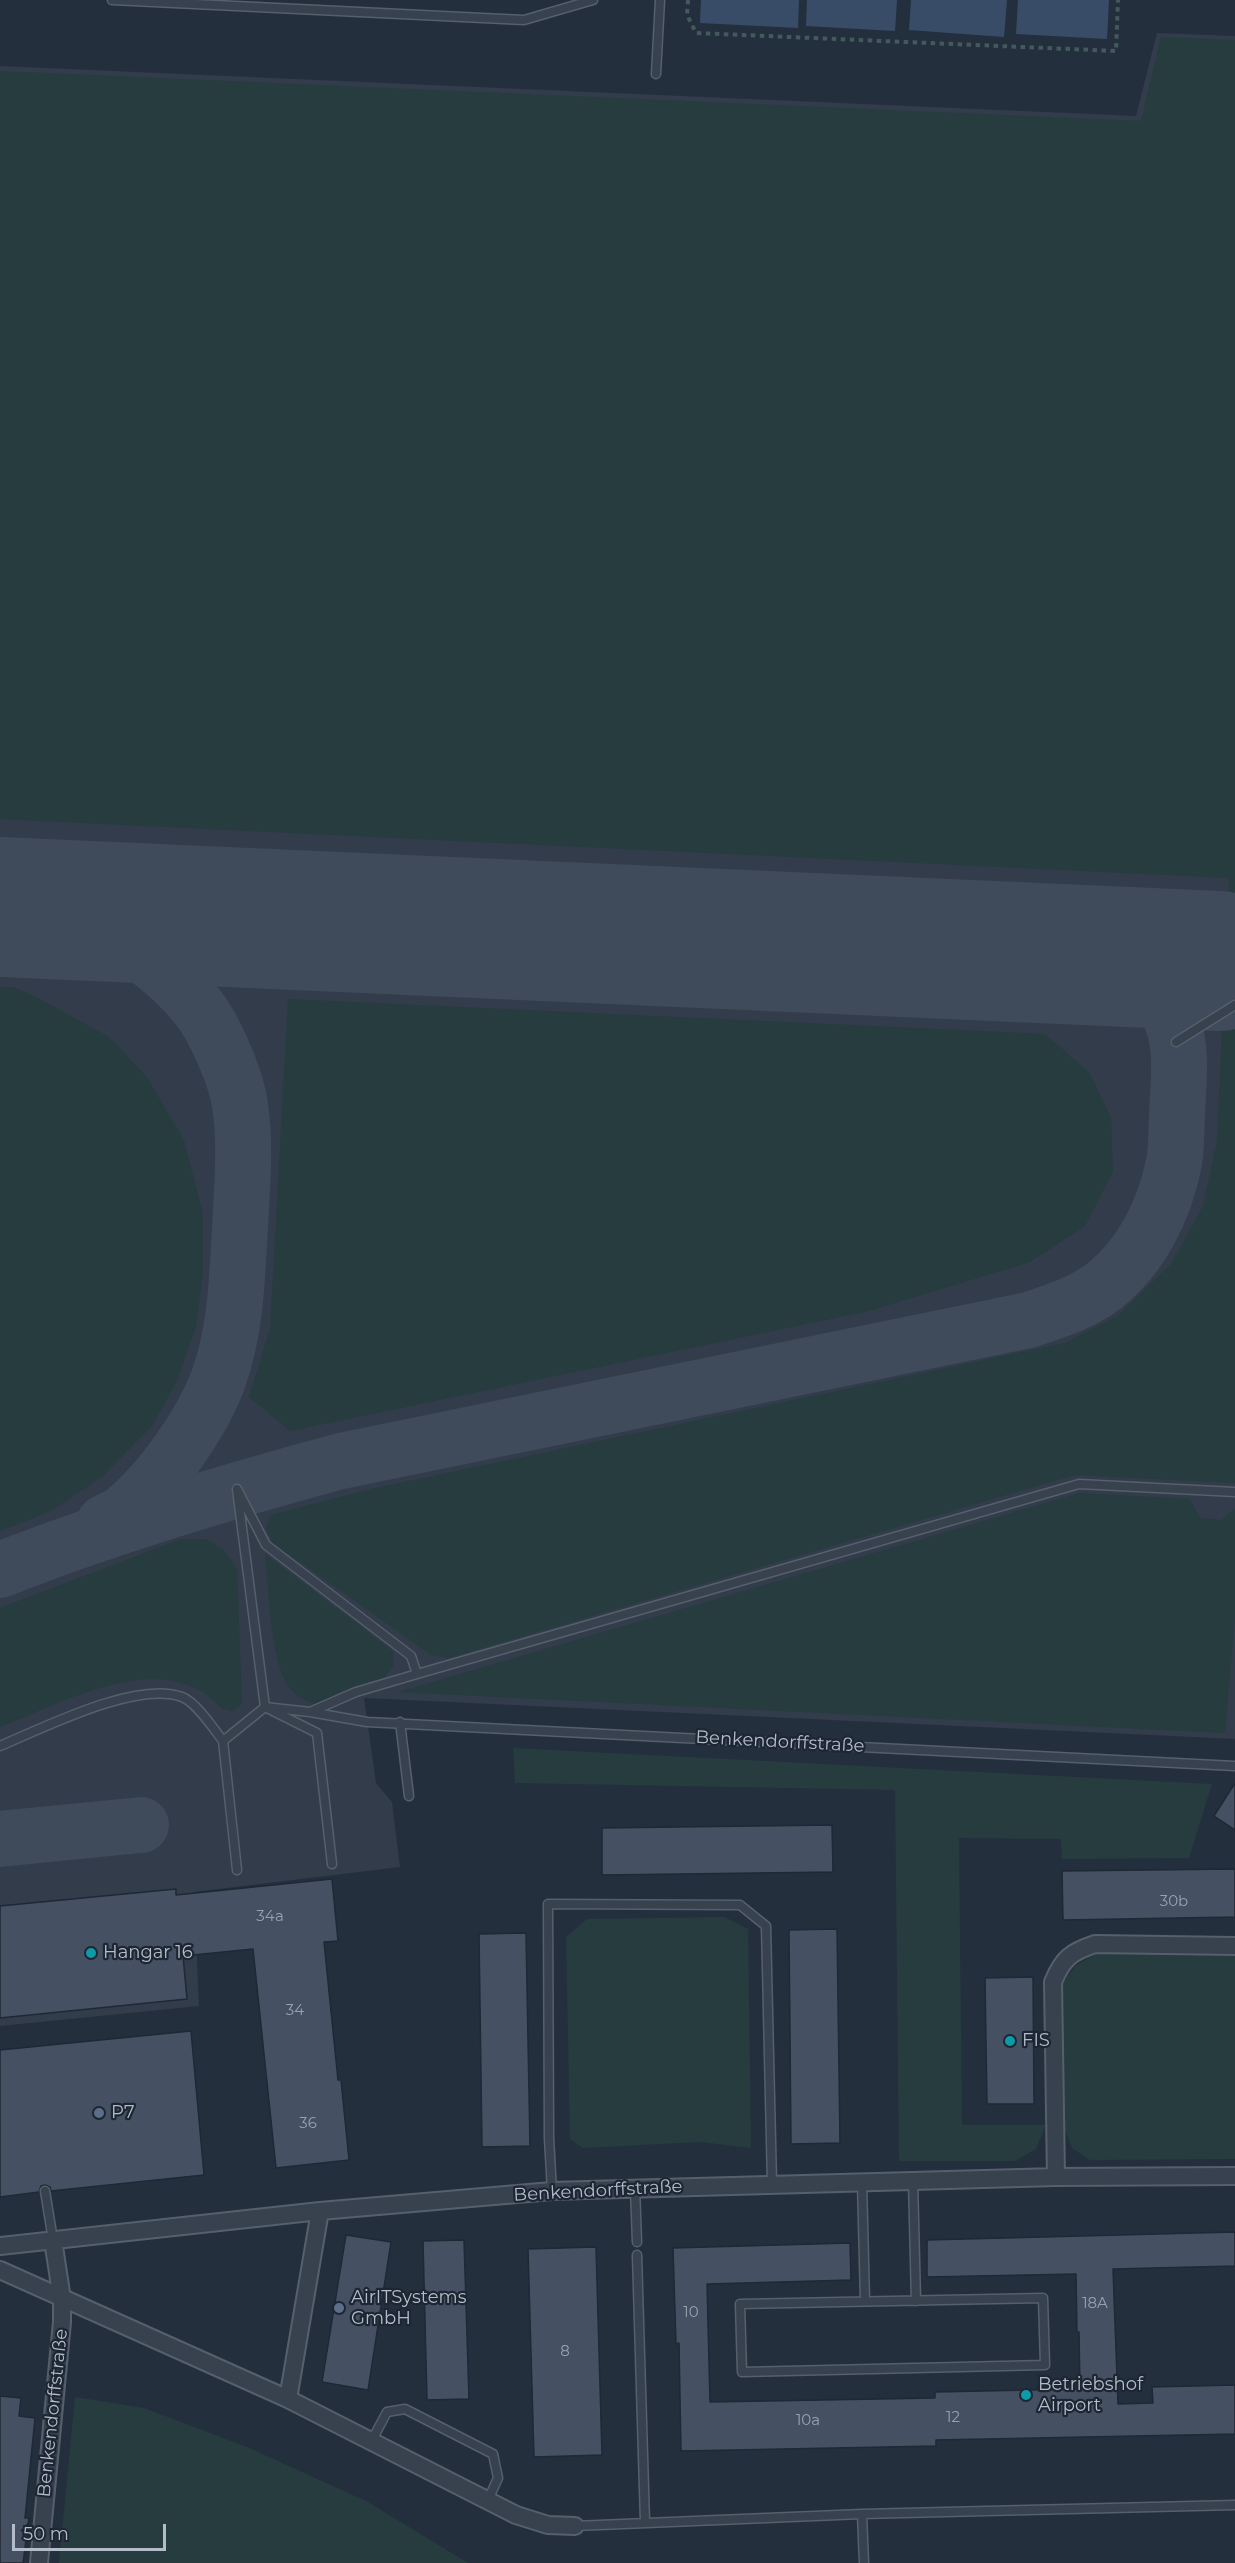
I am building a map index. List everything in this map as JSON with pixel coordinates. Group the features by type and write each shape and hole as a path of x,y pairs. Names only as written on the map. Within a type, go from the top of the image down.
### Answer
{"street":[{"path":"1056,2177 1053,1982 1060,1965 1075,1950 1095,1944 1235,1946"},
{"name":"Benkendorffstraße","path":"39,2563 62,2322 62,2299 53,2240 320,2211 552,2192 862,2181 1235,2176"},
{"path":"288,2399 320,2211"},
{"path":"0,2246 53,2240"},
{"name":"Benkendorffstraße","path":"0,2270 288,2399 532,2521 575,2526"}],"lane":[{"path":"112,0 524,20 593,0"},
{"path":"656,75 660,0"},
{"path":"1176,1042 1235,1005"},
{"path":"310,1712 356,1692 1079,1484 1235,1492"},
{"path":"266,1707 237,1489 266,1545 411,1656 417,1674"},
{"path":"0,1746 120,1698 160,1694 183,1697 202,1713 223,1741 237,1870"},
{"path":"223,1741 266,1707"},
{"path":"266,1707 317,1733 332,1864"},
{"name":"Benkendorffstraße","path":"266,1707 367,1722 1235,1766"},
{"path":"400,1722 409,1796"},
{"path":"552,2192 549,2138 548,1904 740,1905 766,1926 772,2184"},
{"path":"913,2180 916,2301"},
{"path":"862,2181 866,2301"},
{"path":"635,2188 637,2242"},
{"path":"45,2192 53,2240"},
{"path":"637,2255 645,2523"},
{"path":"1043,2298 1045,2365 742,2372 740,2304 916,2301 1043,2298"},
{"path":"372,2440 387,2412 405,2409 493,2454 498,2478 488,2500"},
{"path":"575,2526 862,2514 1235,2505"},
{"path":"862,2514 864,2563"}],"path":[{"path":"688,0 687,15 696,33 1116,51 1118,0"}],"shaded area":[{"path":"1157,33 1235,36 1235,1739 364,1698 376,1783 392,1802 400,1867 194,1892 199,2006 0,2026 0,66 1136,116"}],"green space":[{"path":"1161,37 1235,40 1235,998 1225,1007 1229,878 0,819 0,71 1141,121"},
{"path":"0,987 13,987 36,997 109,1037 147,1077 184,1140 203,1214 203,1272 196,1327 176,1383 152,1426 103,1476 51,1511 0,1531"},
{"path":"288,999 1045,1034 1089,1072 1111,1118 1113,1172 1085,1226 1030,1262 869,1311 290,1431 249,1397 270,1329"},
{"path":"1235,1017 1235,1483 1075,1475 448,1658 431,1655 273,1543 266,1529 270,1515 371,1489 1065,1343 1117,1316 1171,1264 1203,1206 1217,1141 1222,1026"},
{"path":"1080,1493 1190,1499 1200,1518 1221,1520 1235,1509 1235,1617 1225,1733 398,1692"},
{"path":"181,1539 206,1539 224,1550 237,1569 242,1704 233,1711 228,1710 201,1691 184,1684 156,1679 134,1680 87,1692 0,1727 0,1608"},
{"path":"265,1554 393,1651 394,1664 385,1677 342,1691 315,1704 293,1692 282,1674 277,1658 271,1623"},
{"path":"513,1748 1212,1784 1189,1858 1062,1859 1061,1839 959,1838 962,2125 1046,2125 1036,2149 1015,2161 899,2161 895,1790 515,1783"},
{"path":"725,1917 748,1929 751,2148 700,2142 583,2148 570,2139 566,1937 587,1919"},
{"path":"1097,1953 1229,1953 1235,1956 1235,2159 1090,2160 1072,2148 1063,2125 1062,1984 1075,1966"},
{"path":"75,2397 144,2408 247,2447 368,2502 468,2563 59,2563"}],"water":[{"path":"701,0 799,0 798,28 700,23"},
{"path":"807,0 897,0 895,31 806,26"},
{"path":"911,0 1007,0 1004,37 909,30"},
{"path":"1018,0 1109,0 1107,39 1016,34"}],"building":[{"path":"1235,1783 1235,1830 1214,1816"},
{"path":"832,1825 833,1872 602,1875 602,1828"},
{"path":"1235,1869 1235,1917 1063,1920 1062,1871"},
{"path":"332,1879 338,1941 324,1942 338,2080 341,2080 349,2160 276,2168 253,1949 183,1956 187,1999 0,2018 0,1906 176,1889 176,1895"},
{"path":"837,1929 840,2143 791,2144 789,1930"},
{"path":"526,1933 530,2146 482,2147 479,1934"},
{"name":"FIS","path":"1033,1977 1034,2104 987,2104 985,1978"},
{"name":"P7","path":"191,2031 204,2175 51,2191 50,2187 45,2185 41,2186 39,2192 0,2197 0,2050"},
{"path":"1235,2232 1235,2266 1113,2269 1118,2404 1153,2403 1152,2387 1235,2385 1235,2434 936,2440 936,2446 681,2451 679,2343 676,2344 673,2248 850,2243 851,2280 707,2284 710,2402 935,2398 935,2392 1080,2389 1079,2332 1077,2332 1076,2274 927,2277 927,2240"},
{"path":"346,2235 391,2242 368,2390 322,2382"},
{"path":"464,2240 469,2399 427,2400 423,2241"},
{"path":"596,2247 602,2455 534,2457 528,2249"},
{"path":"0,2396 21,2398 19,2416 35,2418 25,2518 29,2518 23,2563 0,2563"}],"taxiway":[{"path":"2,908 56,918 96,930 120,941 167,975 203,1014 217,1038 229,1067 240,1105 243,1166 236,1285 229,1343 218,1380 202,1415 165,1469 138,1500 124,1512 104,1523"},
{"path":"0,1570 169,1511 341,1461 1029,1320 1087,1297 1118,1274 1130,1261 1150,1230 1165,1197 1175,1156 1179,1073 1175,1030 1161,1000 1127,958"},
{"path":"0,1839 141,1825"}],"runway":[{"path":"0,907 1219,961"}],"place":[{"name":"Hangar 16","path":"91,1953"},
{"name":"FIS","path":"1010,2041"},
{"name":"P7","path":"99,2113"},
{"name":"AirITSystems GmbH","path":"339,2308"},
{"name":"Betriebshof Airport","path":"1026,2395"}]}
